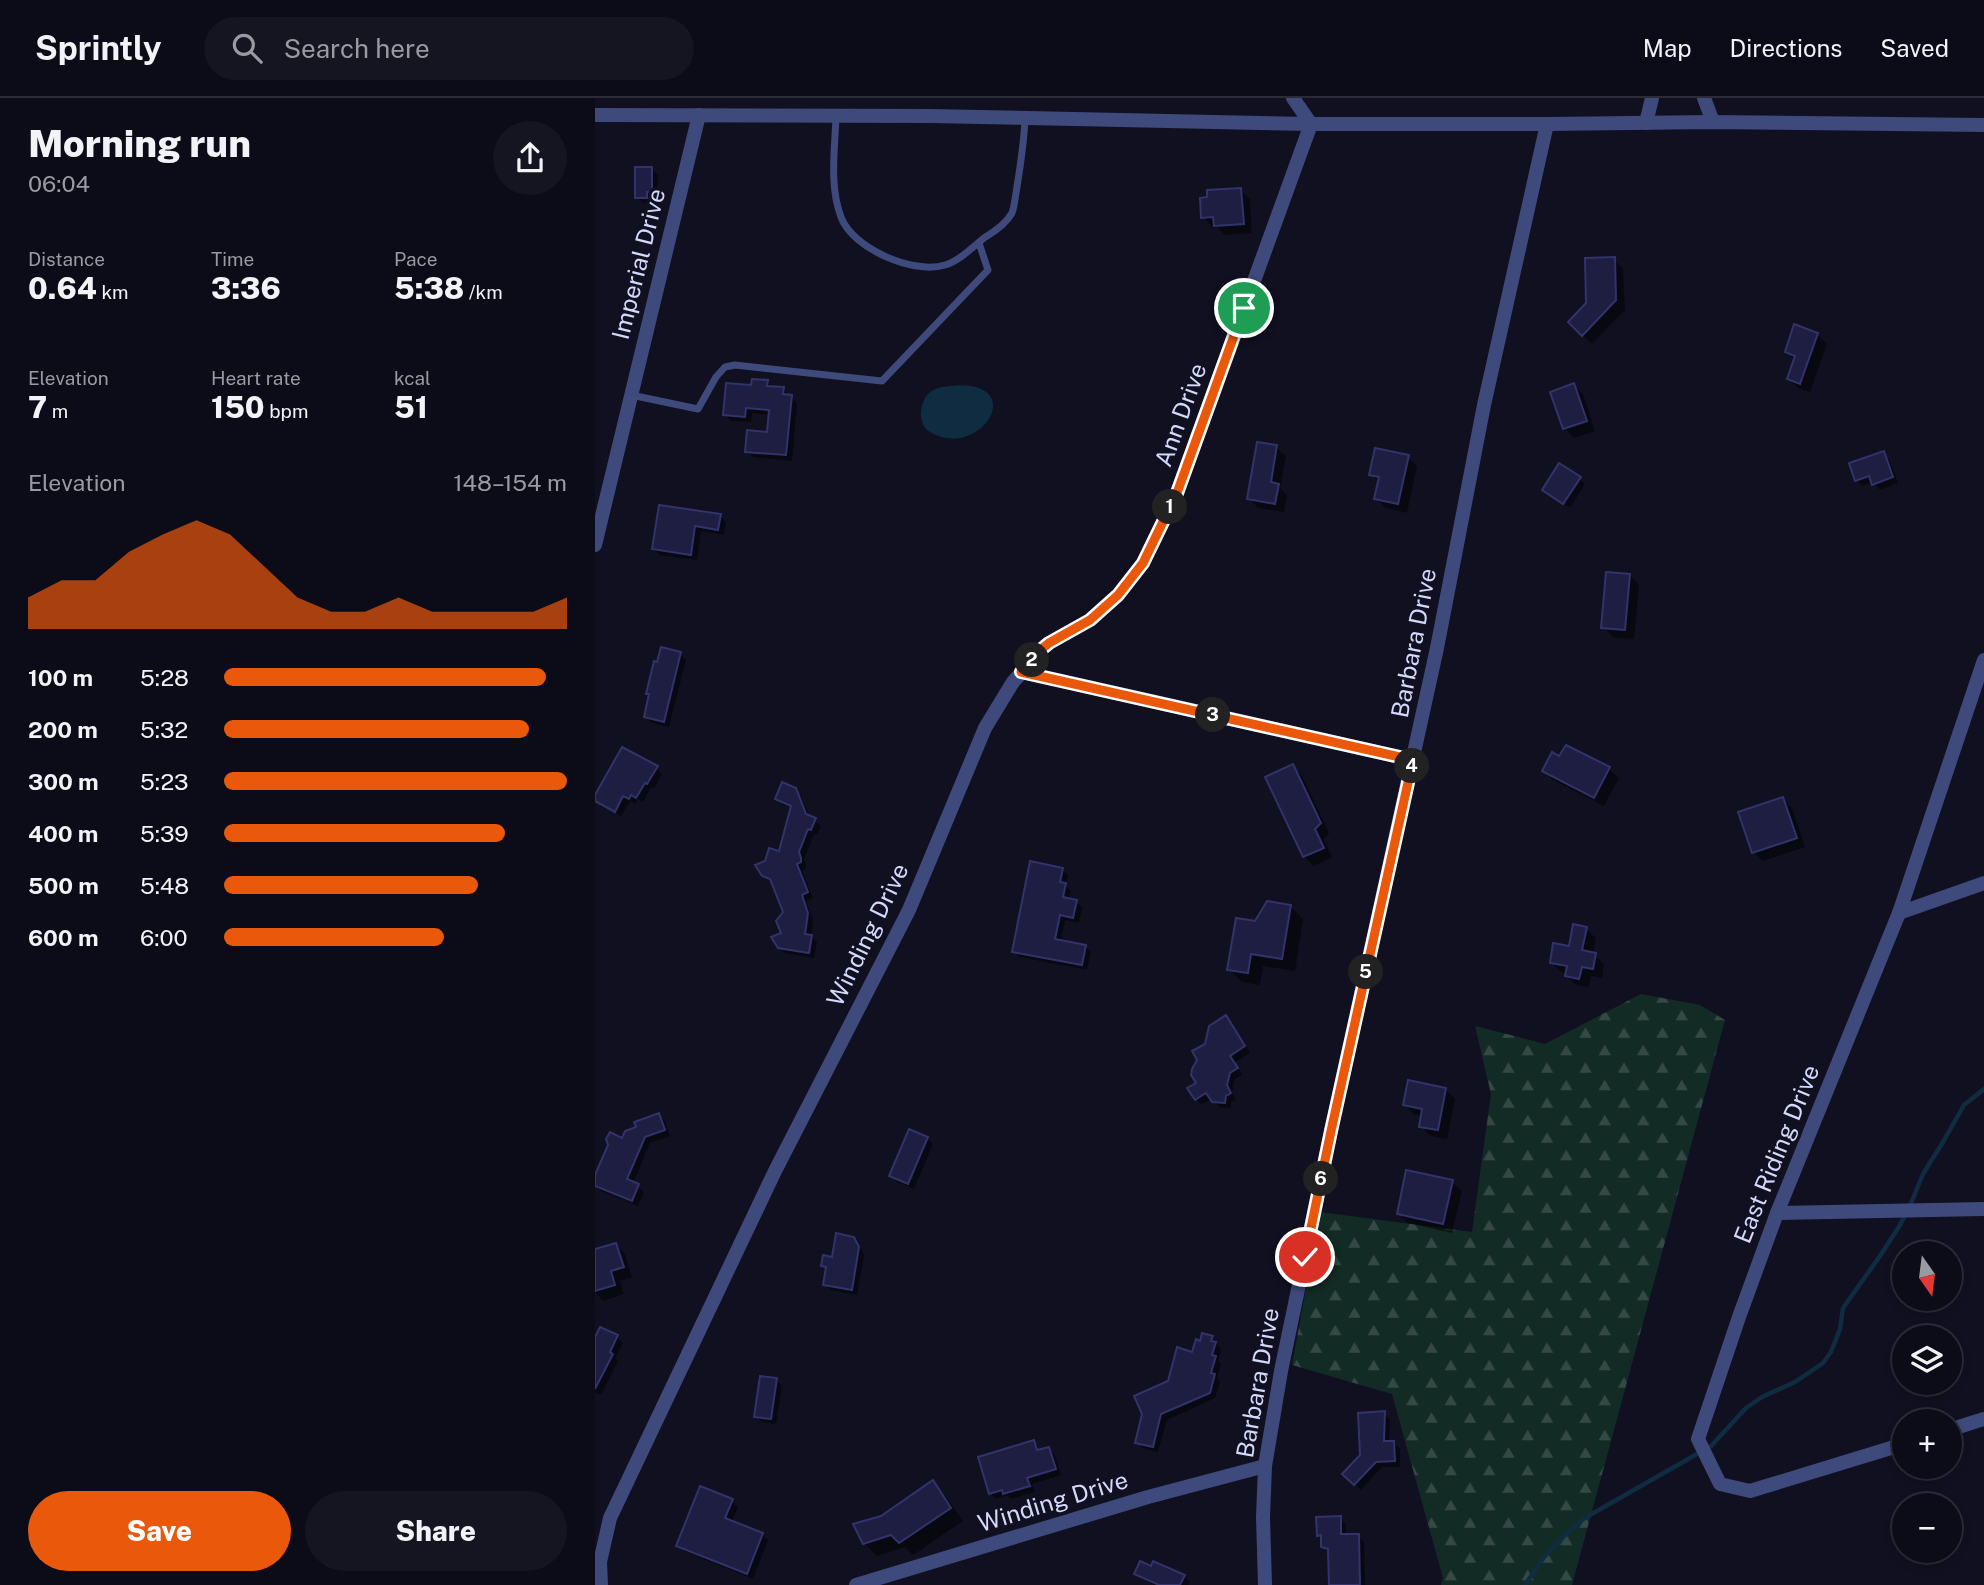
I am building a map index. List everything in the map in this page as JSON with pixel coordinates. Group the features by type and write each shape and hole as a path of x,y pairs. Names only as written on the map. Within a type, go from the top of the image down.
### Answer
{"street":[{"path":"1293,98 1311,124"},
{"path":"1646,123 1652,98"},
{"path":"1704,98 1713,122"},
{"name":"Imperial Drive","path":"595,545 699,115"},
{"path":"595,116 1025,118 1311,124 1713,122 1984,125"},
{"name":"Ann Drive","path":"1021,672 1049,643 1099,612 1118,595 1143,563 1177,493 1311,124"},
{"name":"Barbara Drive","path":"1265,1585 1265,1466 1282,1371 1331,1131 1440,635 1484,405 1547,124"},
{"name":"East Riding Drive","path":"1892,1448 1750,1491 1720,1484 1698,1439 1738,1317 1777,1213 1899,912 1984,660"},
{"path":"1021,672 1413,760"},
{"name":"Winding Drive","path":"601,1585 600,1562 610,1518 775,1171 909,910 985,728 1021,672"},
{"path":"1899,912 1984,883"},
{"path":"1777,1213 1984,1209"},
{"path":"1962,1426 1984,1419"},
{"name":"Winding Drive","path":"856,1585 1148,1497 1265,1466"}],"lane":[{"path":"836,116 835,193 841,218 855,238 900,263 928,266 945,265 979,243 1002,225 1011,214 1024,144 1025,118"},
{"path":"631,395 698,409 716,377 725,367 736,365 882,381 988,270 979,243"}],"green space":[{"path":"1641,994 1700,1005 1725,1020 1572,1585 1441,1585 1443,1578 1392,1394 1292,1365 1320,1212 1472,1232 1491,1094 1475,1026 1545,1044"}],"water":[{"path":"961,385 981,389 990,396 993,406 991,416 984,426 960,438 945,438 930,432 921,419 926,397 941,387"}],"building":[{"path":"635,167 652,167 652,192 647,192 647,198 635,198"},
{"path":"1241,188 1244,224 1214,226 1213,217 1201,218 1200,198 1207,197 1207,190"},
{"path":"1615,257 1616,300 1582,336 1568,322 1586,303 1585,258"},
{"path":"1794,324 1818,333 1800,384 1787,379 1795,356 1785,352"},
{"path":"752,379 768,380 767,386 784,387 783,394 792,395 786,455 745,452 747,430 767,432 769,410 746,408 745,417 723,415 726,383 751,385"},
{"path":"1574,383 1587,421 1563,429 1550,392"},
{"path":"1257,442 1277,445 1271,482 1279,484 1275,504 1247,499"},
{"path":"1375,448 1409,455 1398,504 1374,499 1379,477 1369,475"},
{"path":"1884,451 1893,477 1872,485 1869,476 1855,481 1849,463"},
{"path":"1559,463 1581,477 1563,504 1542,490"},
{"path":"659,505 721,514 718,530 695,526 691,555 652,549"},
{"path":"1606,572 1630,574 1625,630 1601,628"},
{"path":"661,647 681,652 664,722 644,717 654,661 657,662"},
{"path":"1566,745 1610,767 1594,798 1542,771 1552,752 1559,756"},
{"path":"622,747 658,766 636,798 631,795 629,799 623,796 615,812 595,801 595,795"},
{"path":"1293,764 1321,823 1315,829 1324,848 1303,857 1265,777"},
{"path":"782,782 796,788 806,814 816,818 811,830 808,829 799,852 801,862 797,864 808,892 802,895 808,913 805,934 812,935 809,953 778,948 771,937 781,933 776,921 783,912 770,879 762,876 755,865 765,861 769,848 779,851 791,806 775,799"},
{"path":"1783,797 1797,838 1752,853 1738,812"},
{"path":"1030,861 1063,868 1060,882 1066,883 1063,897 1077,900 1073,918 1060,915 1055,939 1086,945 1082,965 1012,952"},
{"path":"1267,901 1291,905 1282,959 1251,954 1248,973 1227,970 1236,918 1255,921"},
{"path":"1573,924 1587,927 1582,950 1596,953 1593,969 1582,967 1579,979 1565,976 1567,966 1550,963 1553,943 1569,946"},
{"path":"1226,1015 1245,1046 1230,1056 1238,1068 1230,1073 1227,1085 1231,1093 1226,1096 1225,1103 1212,1102 1206,1093 1195,1100 1187,1088 1196,1083 1191,1075 1197,1060 1192,1051 1205,1044 1209,1026"},
{"path":"1408,1080 1446,1088 1438,1130 1419,1127 1422,1109 1403,1105"},
{"path":"659,1113 665,1130 645,1137 627,1179 639,1184 632,1201 595,1186 595,1175 608,1145 606,1139 610,1132 622,1138 625,1131 636,1127 634,1122"},
{"path":"909,1129 928,1137 908,1184 889,1176"},
{"path":"1406,1170 1453,1180 1443,1224 1397,1214"},
{"path":"836,1233 854,1237 859,1247 852,1290 823,1285 826,1267 821,1266 823,1255 832,1257"},
{"path":"616,1243 624,1267 611,1271 615,1285 595,1291 595,1249"},
{"path":"600,1327 618,1335 610,1352 613,1354 595,1389 595,1337"},
{"path":"1202,1333 1213,1336 1211,1341 1216,1342 1212,1355 1216,1356 1211,1373 1215,1374 1210,1393 1161,1414 1153,1447 1135,1443 1142,1414 1134,1396 1168,1381 1177,1347 1192,1352 1196,1339 1200,1341"},
{"path":"760,1376 777,1378 771,1419 754,1417"},
{"path":"1385,1411 1384,1441 1394,1441 1395,1461 1376,1462 1354,1485 1342,1474 1360,1455 1358,1413"},
{"path":"1034,1440 1037,1450 1049,1447 1056,1469 1027,1478 1030,1486 1003,1494 1002,1490 989,1494 978,1457"},
{"path":"933,1480 951,1508 899,1543 891,1535 863,1544 853,1524 881,1516"},
{"path":"700,1486 733,1499 725,1518 763,1533 747,1574 676,1546"},
{"path":"1341,1516 1341,1534 1359,1534 1360,1585 1329,1585 1328,1549 1321,1547 1321,1535 1317,1536 1316,1517"},
{"path":"1140,1561 1151,1566 1153,1561 1185,1575 1180,1585 1159,1585 1134,1574"}],"waterway":[{"path":"1525,1585 1544,1557 1583,1519 1711,1446 1746,1408 1762,1397 1795,1382 1823,1363 1831,1352 1840,1329 1843,1308 1900,1225 1923,1174 1964,1105 1984,1089"}],"route":[{"path":"1244,308 1177,493 1143,563 1118,595 1090,620 1049,643 1021,672 1413,760 1305,1257"}]}
